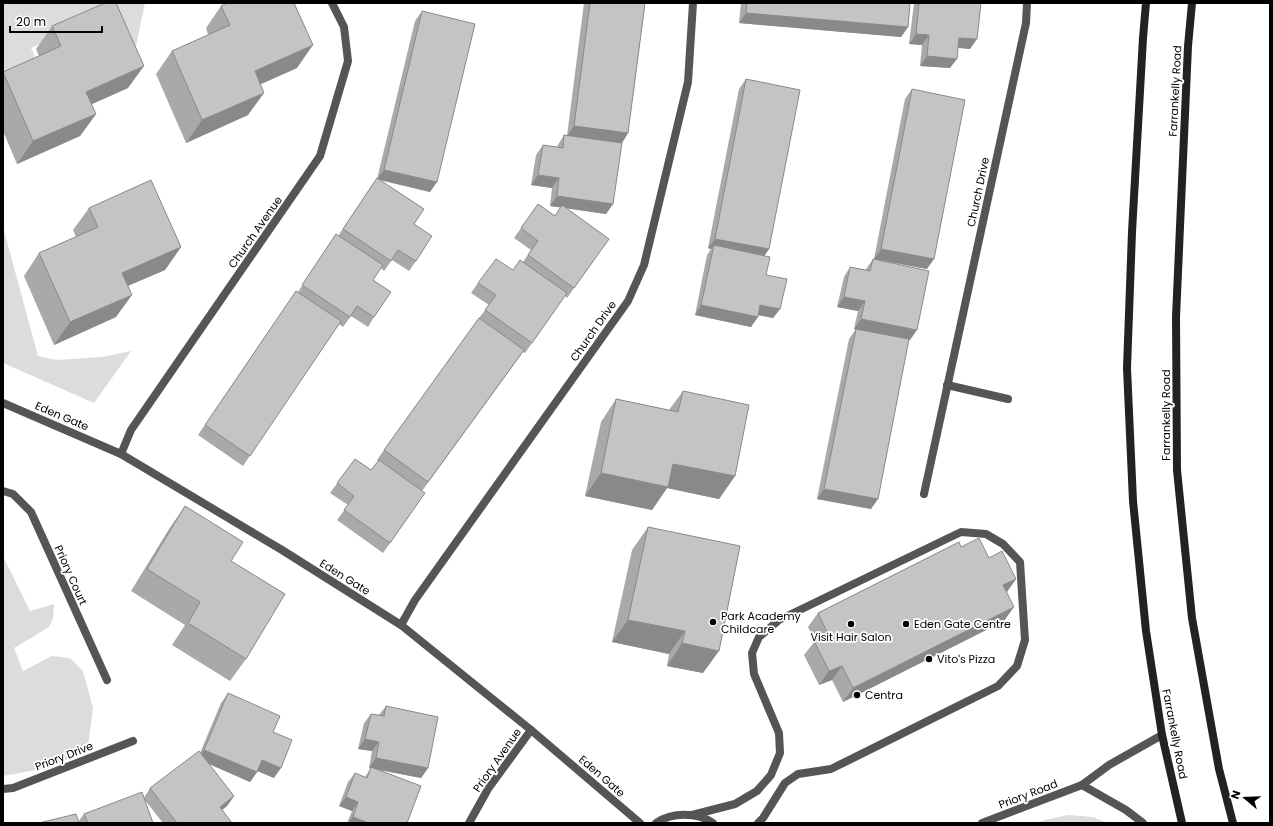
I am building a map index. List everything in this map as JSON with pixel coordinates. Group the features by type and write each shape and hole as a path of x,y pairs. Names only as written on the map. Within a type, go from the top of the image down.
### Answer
{"main road":[{"name":"Farrankelly Road","path":"1146,3 1142,38 1127,368 1133,501 1146,631 1162,735 1182,823"},
{"name":"Farrankelly Road","path":"1192,3 1188,46 1176,317 1177,470 1192,618 1219,769 1233,823"}],"street":[{"name":"Church Avenue","path":"120,454 131,430 320,156 348,61 344,27 332,3"},
{"name":"Church Drive","path":"401,625 415,600 628,300 644,265 688,82 693,3"},
{"name":"Church Drive","path":"924,494 1026,23 1026,3"},
{"path":"948,385 1008,398"},
{"name":"Eden Gate","path":"3,403 120,454 282,550 401,625 531,730 640,823"},
{"name":"Priory Court","path":"3,491 13,494 31,512 107,680"},
{"path":"656,823 660,820 676,815 692,815 734,804 756,790 771,775 780,753 778,733 754,674 752,653 759,636 779,620 961,532 986,534 1004,544 1020,562 1025,640 1017,666 998,686 831,770 798,774 784,784 763,818 758,823"},
{"name":"Priory Avenue","path":"469,823 488,789 531,730"},
{"name":"Priory Road","path":"982,823 1082,785 1109,765 1162,735"},
{"name":"Priory Drive","path":"3,789 13,788 133,741"},
{"path":"1082,785 1126,810 1142,823"},
{"path":"692,815 709,820 713,823"}],"shaded area":[{"path":"3,3 145,3 136,46 134,81 102,15 31,48 39,66 3,83"},
{"path":"3,227 38,356 57,360 102,357 131,351 94,403 3,363"},
{"path":"3,556 30,611 54,604 53,619 49,627 14,648 23,671 52,656 70,658 83,671 93,708 88,746 79,753 48,767 3,776"},
{"path":"1068,815 1093,817 1108,823 1036,823"}],"building":[{"path":"105,3 116,3 144,66 86,92 96,114 33,141 3,72 61,46 52,26"},
{"path":"227,3 294,3 313,45 255,71 264,93 202,120 172,51 230,25 221,6"},
{"path":"590,3 645,3 628,133 574,126"},
{"path":"747,3 910,3 908,27 746,13"},
{"path":"919,3 981,3 977,39 959,38 957,59 927,56 929,35 916,34"},
{"path":"422,11 475,24 437,182 384,170"},
{"path":"746,79 800,90 769,249 715,239"},
{"path":"912,89 965,100 934,259 881,249"},
{"path":"564,135 622,143 613,204 557,196 559,178 538,175 543,145 563,148"},
{"path":"377,178 424,209 414,224 432,236 416,261 398,250 391,261 343,229"},
{"path":"151,180 181,247 122,273 132,295 70,322 39,253 98,227 89,208"},
{"path":"538,204 555,216 562,205 609,239 574,288 528,255 538,241 521,228"},
{"path":"336,234 383,265 373,280 391,292 374,317 357,306 350,317 302,285"},
{"path":"714,245 770,257 766,275 787,279 780,309 760,305 758,317 701,305"},
{"path":"496,259 513,270 520,260 567,293 532,343 485,310 496,295 478,283"},
{"path":"873,259 929,271 917,330 861,319 865,301 844,297 850,267 870,271"},
{"path":"296,291 341,321 250,456 205,425"},
{"path":"479,318 524,350 428,482 384,450"},
{"path":"856,329 909,339 878,499 824,489"},
{"path":"683,391 749,405 735,476 673,464 668,487 601,473 616,399 678,412"},
{"path":"355,459 371,470 379,460 425,493 390,543 344,510 354,496 337,483"},
{"path":"185,506 243,542 231,561 285,594 246,659 188,623 200,602 147,569"},
{"path":"648,527 740,546 719,651 682,643 685,631 628,620"},
{"name":"Eden Gate Centre","path":"979,538 989,558 1002,551 1016,579 1003,585 1014,607 853,688 842,666 829,671 814,641 828,634 818,613 959,542 961,547"},
{"path":"228,693 280,716 273,732 292,740 281,768 262,760 257,772 204,750"},
{"path":"386,706 438,717 428,768 376,758 379,742 365,739 371,714 384,716"},
{"path":"199,751 234,796 220,807 232,823 177,823 150,788"},
{"path":"371,767 421,786 407,823 369,823 353,817 358,802 346,797 355,773 367,778"},
{"path":"142,792 153,823 88,823 84,814"},
{"path":"76,814 79,823 39,823"}],"place":[{"name":"Park Academy Childcare","path":"713,622"},
{"name":"Visit Hair Salon","path":"851,624"},
{"name":"Eden Gate Centre","path":"906,624"},
{"name":"Vito's Pizza","path":"929,659"},
{"name":"Centra","path":"857,695"}]}
